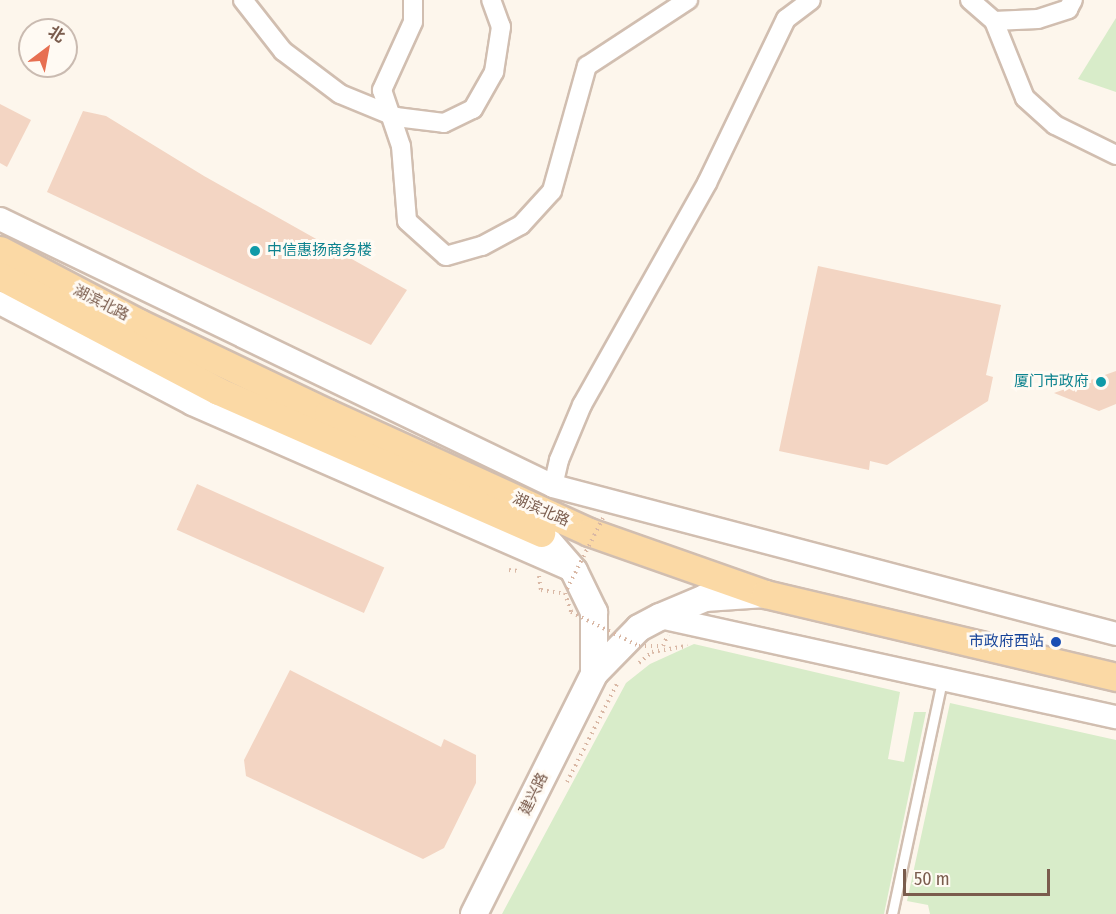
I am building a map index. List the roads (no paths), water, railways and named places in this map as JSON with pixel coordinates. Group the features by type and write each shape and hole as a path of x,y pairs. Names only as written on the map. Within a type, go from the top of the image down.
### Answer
{"main road":[{"name":"湖滨北路","path":"0,250 150,328 568,522 765,594 1116,677"},
{"name":"湖滨北路","path":"0,276 218,391 541,533"},
{"name":"建兴路","path":"541,533 569,582 594,612 594,674"},
{"name":"建兴路","path":"474,914 594,674 639,628 664,626 705,598 765,594"}],"street":[{"path":"243,0 283,51 340,94 390,114 444,123 474,109 494,72 501,27 491,0"},
{"path":"413,0 413,22 382,90 401,146 407,221 446,256 482,246 521,225 552,191 587,66 688,0"},
{"path":"553,486 559,460 582,405 707,183 786,19 811,0"},
{"path":"970,0 994,21 1024,98 1055,125 1116,155"},
{"path":"994,21 1038,19 1068,9 1073,0"},
{"path":"0,219 553,486 1116,634"},
{"path":"0,303 192,404 569,582"},
{"path":"664,626 942,680 1116,717"}],"lane":[{"path":"892,914 942,680"}],"place":[{"name":"中信惠扬商务楼","path":"255,251"},
{"name":"厦门市政府","path":"1101,382"},
{"name":"市政府西站","path":"1056,642"}]}
